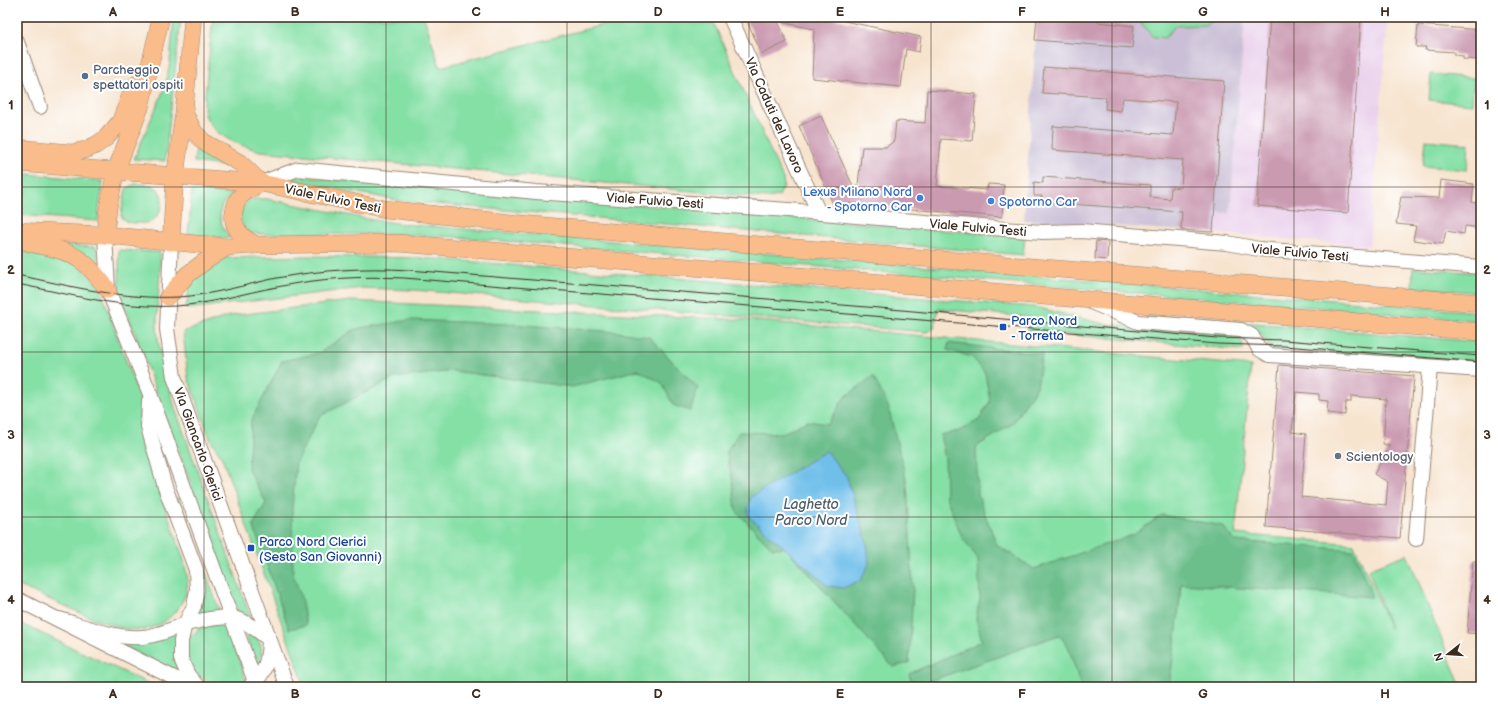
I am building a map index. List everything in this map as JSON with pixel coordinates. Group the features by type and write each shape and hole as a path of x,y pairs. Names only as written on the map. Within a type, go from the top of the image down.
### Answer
{"main road":[{"path":"105,235 108,208 116,170 140,108 161,17"},
{"path":"171,242 175,177 184,112 193,17"},
{"path":"17,148 72,153 85,150 96,145 106,138 120,122 134,87 148,73"},
{"path":"184,112 194,132 204,142 240,163 261,184 239,198 234,209 233,216 234,222 240,234 256,245"},
{"name":"Viale Fulvio Testi","path":"17,163 116,170 175,177 261,184 385,209 511,223 771,246 1481,302"},
{"path":"17,231 105,235 227,247 256,245 397,243 1481,332"},
{"path":"17,238 26,243 56,249 79,259 91,268 108,290"},
{"path":"168,297 187,275 227,247"}],"street":[{"name":"Via Caduti del Lavoro","path":"730,17 819,213"},
{"path":"17,42 40,107"},
{"name":"Viale Fulvio Testi","path":"261,184 298,169 536,192 819,213 1042,232 1081,231 1227,243 1259,249 1481,266"},
{"name":"Via Giancarlo Clerici","path":"105,235 108,290 150,394 232,617 254,685"},
{"name":"Via Giancarlo Clerici","path":"171,242 167,329 174,377 287,687"},
{"path":"1085,300 1138,322 1241,330 1252,336 1259,349 1268,355 1481,370"},
{"path":"1416,540 1430,366"},
{"name":"Via Giancarlo Clerici","path":"150,394 148,427 165,487 196,570 197,590 194,606 185,624 181,641 181,659 188,675 198,687"},
{"path":"17,599 161,672 198,687"},
{"path":"59,619 122,637 143,637 164,632 185,624 210,619 232,617 250,625 270,640"},
{"name":"Via Giancarlo Clerici","path":"254,685 266,667 270,640"}],"shaded area":[{"path":"1037,17 1245,17 1230,213 1217,212 1215,233 1024,220"},
{"path":"1245,17 1388,17 1369,246 1215,233 1217,212 1230,212"}],"green space":[{"path":"174,17 181,17 165,161 134,159 165,87 170,62"},
{"path":"213,17 424,17 440,67 633,17 711,17 783,179 784,186 779,196 767,198 260,151 229,140 210,124 205,115 204,104"},
{"path":"1131,17 1219,17 1205,25 1175,26 1165,38 1153,37 1141,23"},
{"path":"1431,74 1474,78 1472,104 1429,100"},
{"path":"1426,140 1469,144 1467,170 1423,166"},
{"path":"196,146 235,168 194,162"},
{"path":"17,173 103,181 98,221 17,215"},
{"path":"291,176 1025,237 1023,255 401,201 291,180"},
{"path":"135,184 151,185 160,192 162,203 159,214 148,223 133,223 125,221 121,215 126,189"},
{"path":"192,190 233,194 222,205 220,214 223,227 230,238 188,235"},
{"path":"253,198 267,199 368,219 403,224 1481,312 1481,321 442,236 381,234 260,234 251,233 243,226 240,216 243,206"},
{"path":"65,245 96,247 100,270"},
{"path":"17,248 52,251 74,260 100,287 140,400 139,422 149,461 183,557 188,580 186,595 176,612 163,623 145,630 126,629 94,619 17,585"},
{"path":"119,250 160,252 157,326 159,347 175,408 252,621 239,615 119,291"},
{"path":"310,256 420,258 463,261 1035,307 1104,324 1236,334 1241,336 1243,350 1027,331 1029,317 938,309 934,328 928,332 413,290 362,288 186,309 189,288 195,278 221,258"},
{"path":"1413,268 1481,273 1481,293 1412,287"},
{"path":"350,301 748,320 1251,366 1235,534 1354,544 1391,630 1368,569 1407,554 1461,687 305,687 221,455 211,441 188,378 183,332 229,316"},
{"path":"1146,314 1481,342 1481,367 1271,349 1261,334 1250,326 1146,318"},
{"path":"410,320 510,324 618,332 649,337 698,388 690,411 673,405 662,383 638,370 572,387 453,371 394,378 320,416 296,462 292,509 293,574 301,597 306,625 289,629 253,525 266,503 248,469 251,421 282,361 319,353 355,329"},
{"path":"949,343 1042,354 1037,387 1012,424 976,447 978,496 997,545 1034,569 1133,535 1162,515 1223,526 1234,541 1354,550 1372,597 1181,584 1177,629 1169,687 1081,687 1068,646 1059,635 913,687 909,674 982,641 976,619 980,598 978,559 962,537 946,497 945,458 940,435 959,431 979,420 990,401 985,373 972,357 947,350"},
{"path":"873,376 888,406 907,483 913,589 909,663 893,667 786,548 772,548 736,511 732,478 726,452 739,432 783,433 807,421 828,424 844,398"},
{"path":"179,498 220,612 194,617 201,602 175,499"},
{"path":"17,622 156,687 17,687"},
{"path":"227,624 247,683 235,687 222,686 209,682 198,676 190,667 186,656 186,646 192,635 198,630 209,626"},
{"path":"242,625 255,635 260,644 261,655 258,670"},
{"path":"178,633 182,676 102,635"}],"water":[{"name":"Laghetto Parco Nord","path":"826,451 847,477 867,543 869,564 861,580 843,588 828,586 748,516 748,506 751,497"}],"building":[{"path":"745,17 776,17 787,42 762,54"},
{"path":"782,17 825,17 921,37 919,52 906,49 901,87 812,78 814,29 781,22"},
{"path":"1037,17 1099,17 1098,22 1134,26 1132,48 1035,40"},
{"path":"1270,17 1361,17 1348,213 1257,206"},
{"path":"1418,25 1481,30 1481,60 1463,59 1463,56 1454,55 1454,52 1425,50 1426,47 1416,47"},
{"path":"1044,67 1224,81 1213,232 1181,230 1182,212 1042,202 1042,196 1034,196 1034,182 1043,183 1043,177 1150,185 1150,197 1170,199 1171,187 1181,188 1183,160 1052,150 1053,126 1173,135 1176,102 1123,98 1121,111 1105,109 1106,97 1042,93"},
{"path":"927,90 976,94 972,141 941,139 937,186 987,190 988,184 1004,185 1002,217 832,202 799,126 821,116 857,195 862,147 886,147 894,141 896,121 925,123"},
{"path":"1441,180 1474,184 1472,202 1481,204 1481,228 1465,226 1464,234 1446,231 1443,244 1413,240 1416,226 1396,224 1401,197 1439,198"},
{"path":"1096,241 1108,242 1107,260 1095,259"},
{"path":"1279,365 1414,376 1400,538 1266,527","holes":["1296,392 1319,394 1319,400 1328,401 1327,413 1345,415 1346,402 1351,402 1351,396 1386,399 1383,444 1390,445 1374,474 1388,482 1386,505 1301,497 1306,434 1292,432"]},
{"path":"1473,561 1481,561 1481,634 1467,633"}],"tram line":[{"path":"17,275 77,288 118,294 179,297 204,294 277,278 310,273 359,269 392,269 879,308 1217,338 1284,340 1481,356"},
{"path":"17,284 116,303 176,306 201,303 264,289 324,280 372,277 404,278 1217,344 1284,346 1481,362"}],"place":[{"name":"Parcheggio spettatori ospiti","path":"85,76"},
{"name":"Lexus Milano Nord - Spotorno Car","path":"920,198"},
{"name":"Spotorno Car","path":"991,201"},
{"name":"Parco Nord - Torretta","path":"1003,327"},
{"name":"Scientology","path":"1338,456"},
{"name":"Parco Nord Clerici (Sesto San Giovanni)","path":"251,548"}]}
